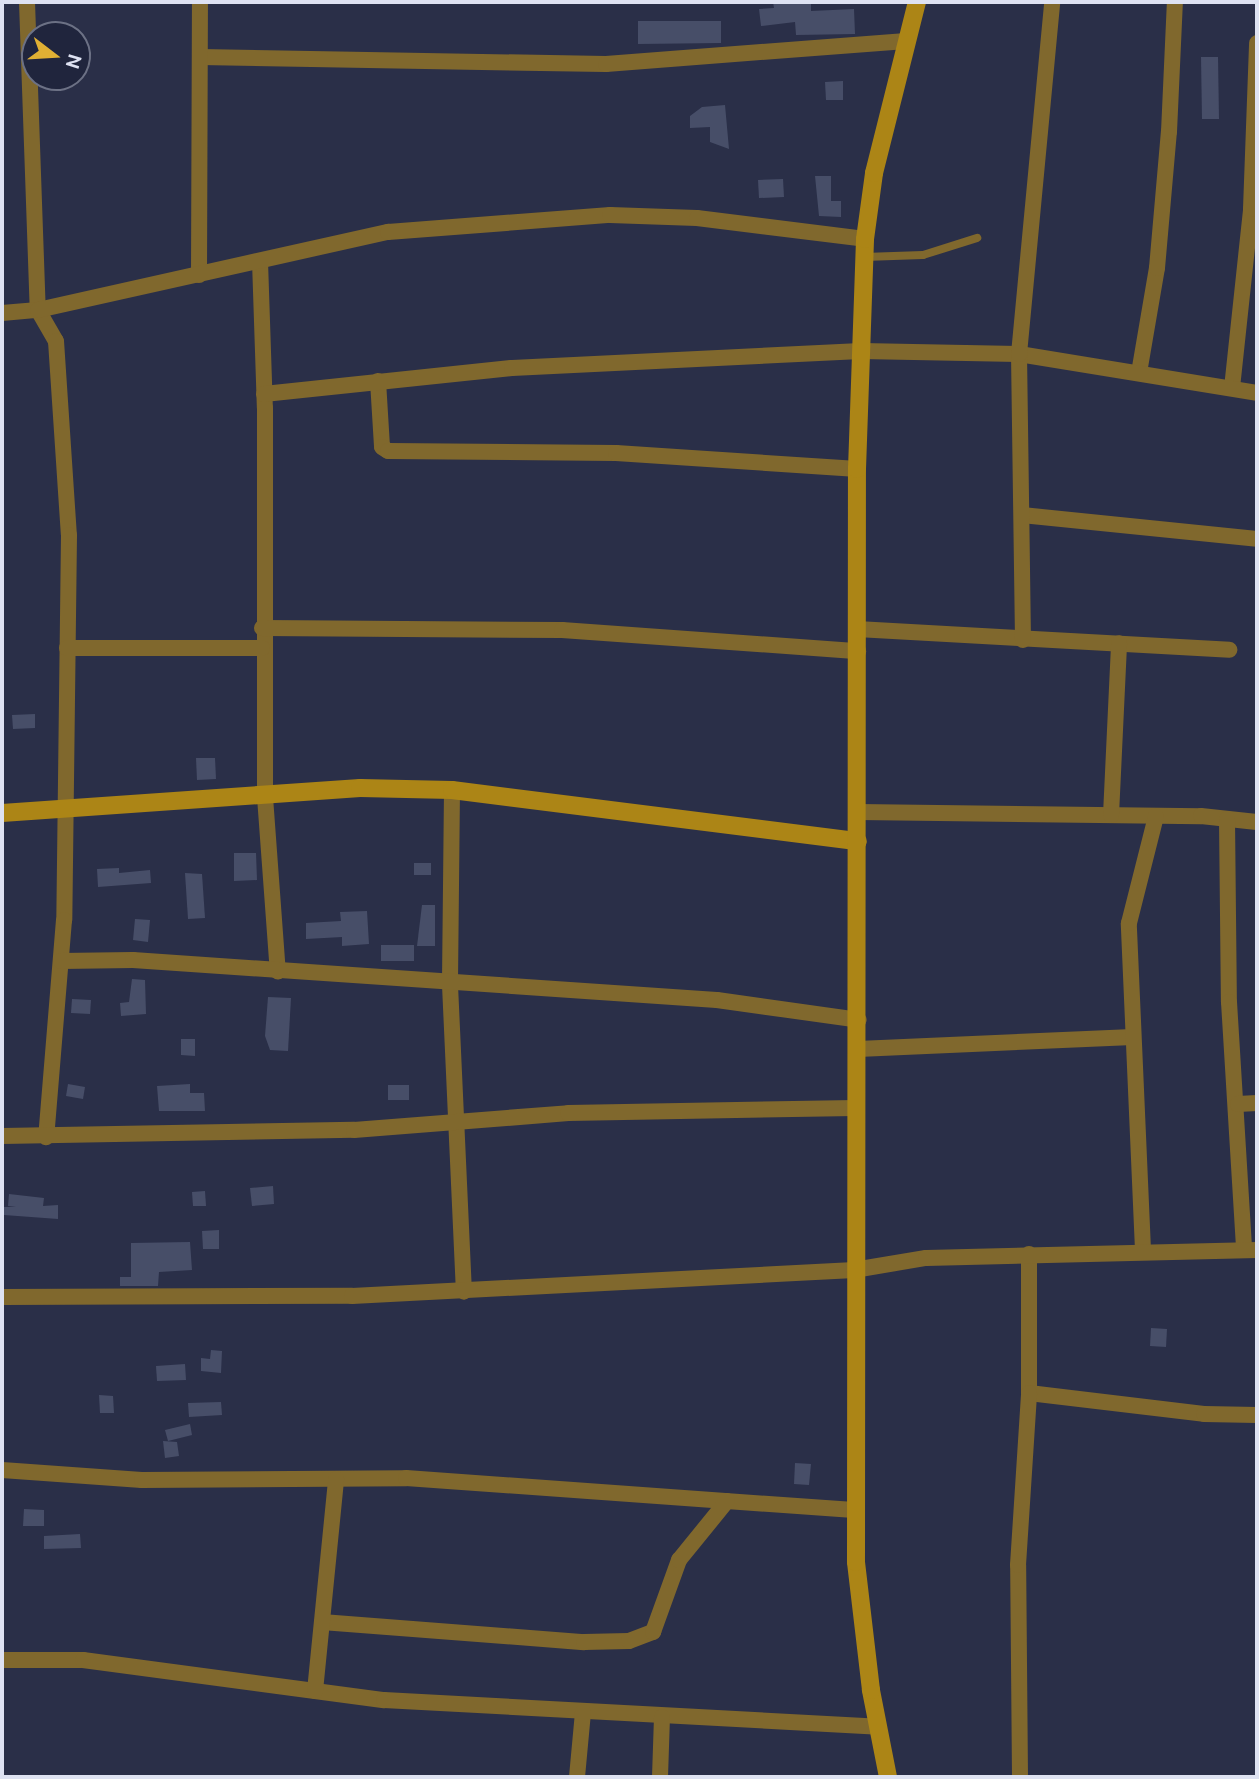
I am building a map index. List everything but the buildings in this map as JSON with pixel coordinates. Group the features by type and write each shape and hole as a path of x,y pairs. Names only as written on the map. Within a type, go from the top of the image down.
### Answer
{"main road":[{"path":"888,1777 878,1727 857,1574 854,1510 855,1108 859,1020 857,470 865,239 874,173 917,2"},
{"path":"2,813 65,812 360,789 452,790 858,841"}],"street":[{"path":"27,2 38,310 56,341 69,535 61,961 46,1137"},
{"path":"199,275 201,2"},
{"path":"1023,640 1019,354 1052,2"},
{"path":"1139,373 1159,243 1175,2"},
{"path":"200,57 606,64 906,41"},
{"path":"1233,388 1251,209 1257,43"},
{"path":"2,313 38,310 388,232 610,215 697,218 865,239"},
{"path":"260,261 264,394 262,648 265,797 278,971"},
{"path":"264,394 512,368 861,351 1019,354 1257,393"},
{"path":"378,381 382,447 388,451 616,453 857,470"},
{"path":"1022,515 1257,539"},
{"path":"262,628 562,630 858,651"},
{"path":"858,629 1229,650"},
{"path":"1111,815 1118,643"},
{"path":"66,648 262,648"},
{"path":"452,790 450,985 464,1292"},
{"path":"858,812 1156,816 1227,818 1257,822"},
{"path":"1143,1250 1137,1043 1133,1037 1129,923 1156,816"},
{"path":"2,1297 464,1292 854,1270 926,1258 1143,1250 1251,1250 1229,1002 1227,818"},
{"path":"61,961 133,960 450,985 717,1000 859,1020"},
{"path":"858,1049 1133,1037"},
{"path":"1238,1104 1257,1103"},
{"path":"2,1136 354,1130 568,1112 855,1108"},
{"path":"1020,1777 1018,1565 1028,1393 1029,1254"},
{"path":"1028,1393 1204,1414 1257,1415"},
{"path":"2,1470 142,1480 406,1478 854,1510"},
{"path":"315,1691 336,1479"},
{"path":"322,1622 584,1642 629,1641 653,1632 679,1560 727,1501"},
{"path":"2,1660 83,1660 384,1700 878,1727"},
{"path":"577,1777 583,1712"},
{"path":"660,1777 662,1717"}],"lane":[{"path":"864,257 923,255 977,238"}]}
